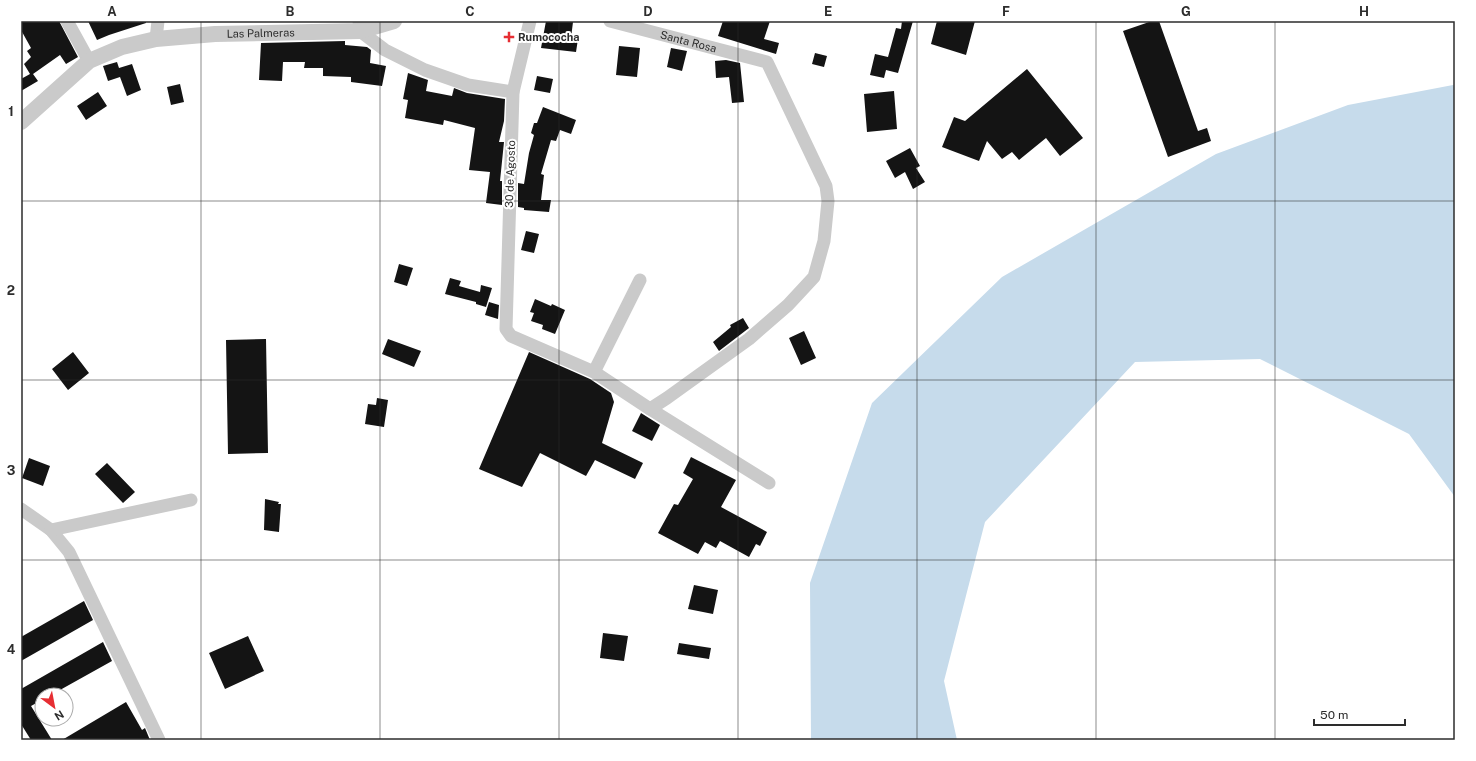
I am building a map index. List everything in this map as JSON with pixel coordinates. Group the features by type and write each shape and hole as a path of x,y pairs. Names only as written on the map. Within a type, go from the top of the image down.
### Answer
{"street":[{"path":"68,21 90,61"},
{"path":"156,39 158,21"},
{"name":"Las Palmeras","path":"21,122 90,61 122,47 156,39 215,34 360,26 394,21"},
{"name":"30 de Agosto","path":"530,21 513,92 506,329 511,336 594,372"},
{"name":"Santa Rosa","path":"610,21 767,62 826,186 828,201 824,241 814,277 788,305 749,338 668,398 650,409"},
{"path":"360,26 385,50 425,70 468,85 513,92"},
{"path":"640,280 594,372 650,409 769,483"},
{"path":"51,530 191,500"},
{"path":"21,510 51,530 69,552 159,740"}],"water":[{"path":"1453,85 1455,86 1455,497 1409,434 1260,359 1135,362 985,522 944,681 957,740 811,740 810,583 872,403 1002,277 1216,154 1348,105"}],"building":[{"path":"21,21 59,21 78,57 66,64 60,55 33,74 38,81 21,91 21,79 30,74 24,64 31,57 27,51 31,48 21,30"},
{"path":"88,21 146,21 146,23 97,40"},
{"path":"546,21 573,22 571,38 578,39 576,52 541,48"},
{"path":"723,21 770,21 764,39 779,43 776,54 718,36"},
{"path":"902,21 913,21 898,73 886,70 884,78 870,75 875,54 888,57 896,28 901,29"},
{"path":"937,21 975,21 966,55 931,44"},
{"path":"1152,21 1159,21 1198,131 1207,128 1211,141 1168,157 1123,31"},
{"path":"345,41 345,45 367,47 371,50 370,63 386,66 382,86 351,82 351,77 323,76 323,68 304,68 305,62 283,62 282,81 259,80 261,43"},
{"path":"619,46 640,48 637,77 616,75"},
{"path":"671,48 687,51 682,71 667,67"},
{"path":"815,53 827,56 824,67 812,64"},
{"path":"726,60 740,63 744,102 732,103 729,77 716,78 715,61"},
{"path":"117,62 119,68 132,64 141,90 127,96 120,77 108,81 103,66"},
{"path":"1027,69 1083,138 1060,156 1046,138 1019,160 1012,152 1002,159 987,141 979,161 942,147 954,117 965,121"},
{"path":"408,73 428,80 426,91 452,96 454,88 467,93 505,99 504,121 499,142 504,142 500,181 502,181 502,205 486,203 490,172 469,170 475,128 444,120 443,125 405,118 408,100 403,99"},
{"path":"537,76 553,79 550,93 534,90"},
{"path":"180,84 184,102 171,105 167,87"},
{"path":"894,91 897,129 867,132 864,94"},
{"path":"98,92 107,106 86,120 77,106"},
{"path":"543,107 576,120 571,134 560,130 556,141 551,140 541,174 544,175 541,200 551,200 549,212 524,210 524,208 518,207 518,183 524,184 529,153 534,135 531,133 534,123 537,123"},
{"path":"910,148 920,166 916,168 925,182 913,189 905,172 895,178 886,161"},
{"path":"526,231 539,234 534,253 521,250"},
{"path":"399,264 413,268 407,286 394,282"},
{"path":"450,278 461,281 459,286 480,292 481,285 492,288 486,307 476,304 476,302 445,294"},
{"path":"535,299 565,310 555,334 542,329 543,325 531,321 534,313 530,312"},
{"path":"489,302 499,305 498,319 485,315"},
{"path":"743,318 749,328 719,351 713,342 731,327 730,325"},
{"path":"804,331 816,358 801,365 789,338"},
{"path":"266,339 268,453 228,454 226,340"},
{"path":"388,339 421,351 414,367 382,354"},
{"path":"73,352 89,373 68,390 52,369"},
{"path":"529,352 590,379 611,393 614,402 602,443 643,463 635,479 595,460 586,476 540,453 522,487 479,469"},
{"path":"377,398 388,400 384,427 365,424 368,404 376,405"},
{"path":"641,413 660,425 652,441 632,431"},
{"path":"691,457 736,480 721,507 767,532 760,546 756,544 749,557 720,541 716,548 705,542 698,554 658,533 674,504 678,505 693,479 683,473"},
{"path":"29,458 50,466 43,486 22,478"},
{"path":"107,463 135,492 123,503 95,474"},
{"path":"265,499 279,502 278,504 281,504 279,532 264,530"},
{"path":"694,585 718,590 713,614 688,609"},
{"path":"84,601 93,620 21,661 21,637"},
{"path":"603,633 628,636 624,661 600,658"},
{"path":"248,636 264,671 225,689 209,653"},
{"path":"103,642 112,661 65,687 34,687 34,704 31,706 34,711 34,727 44,727 52,740 31,740 21,724 21,689"},
{"path":"679,643 711,648 709,659 677,654"},
{"path":"126,702 142,730 145,728 150,740 62,740"}],"place":[{"name":"Rumococha","path":"509,37"}]}
